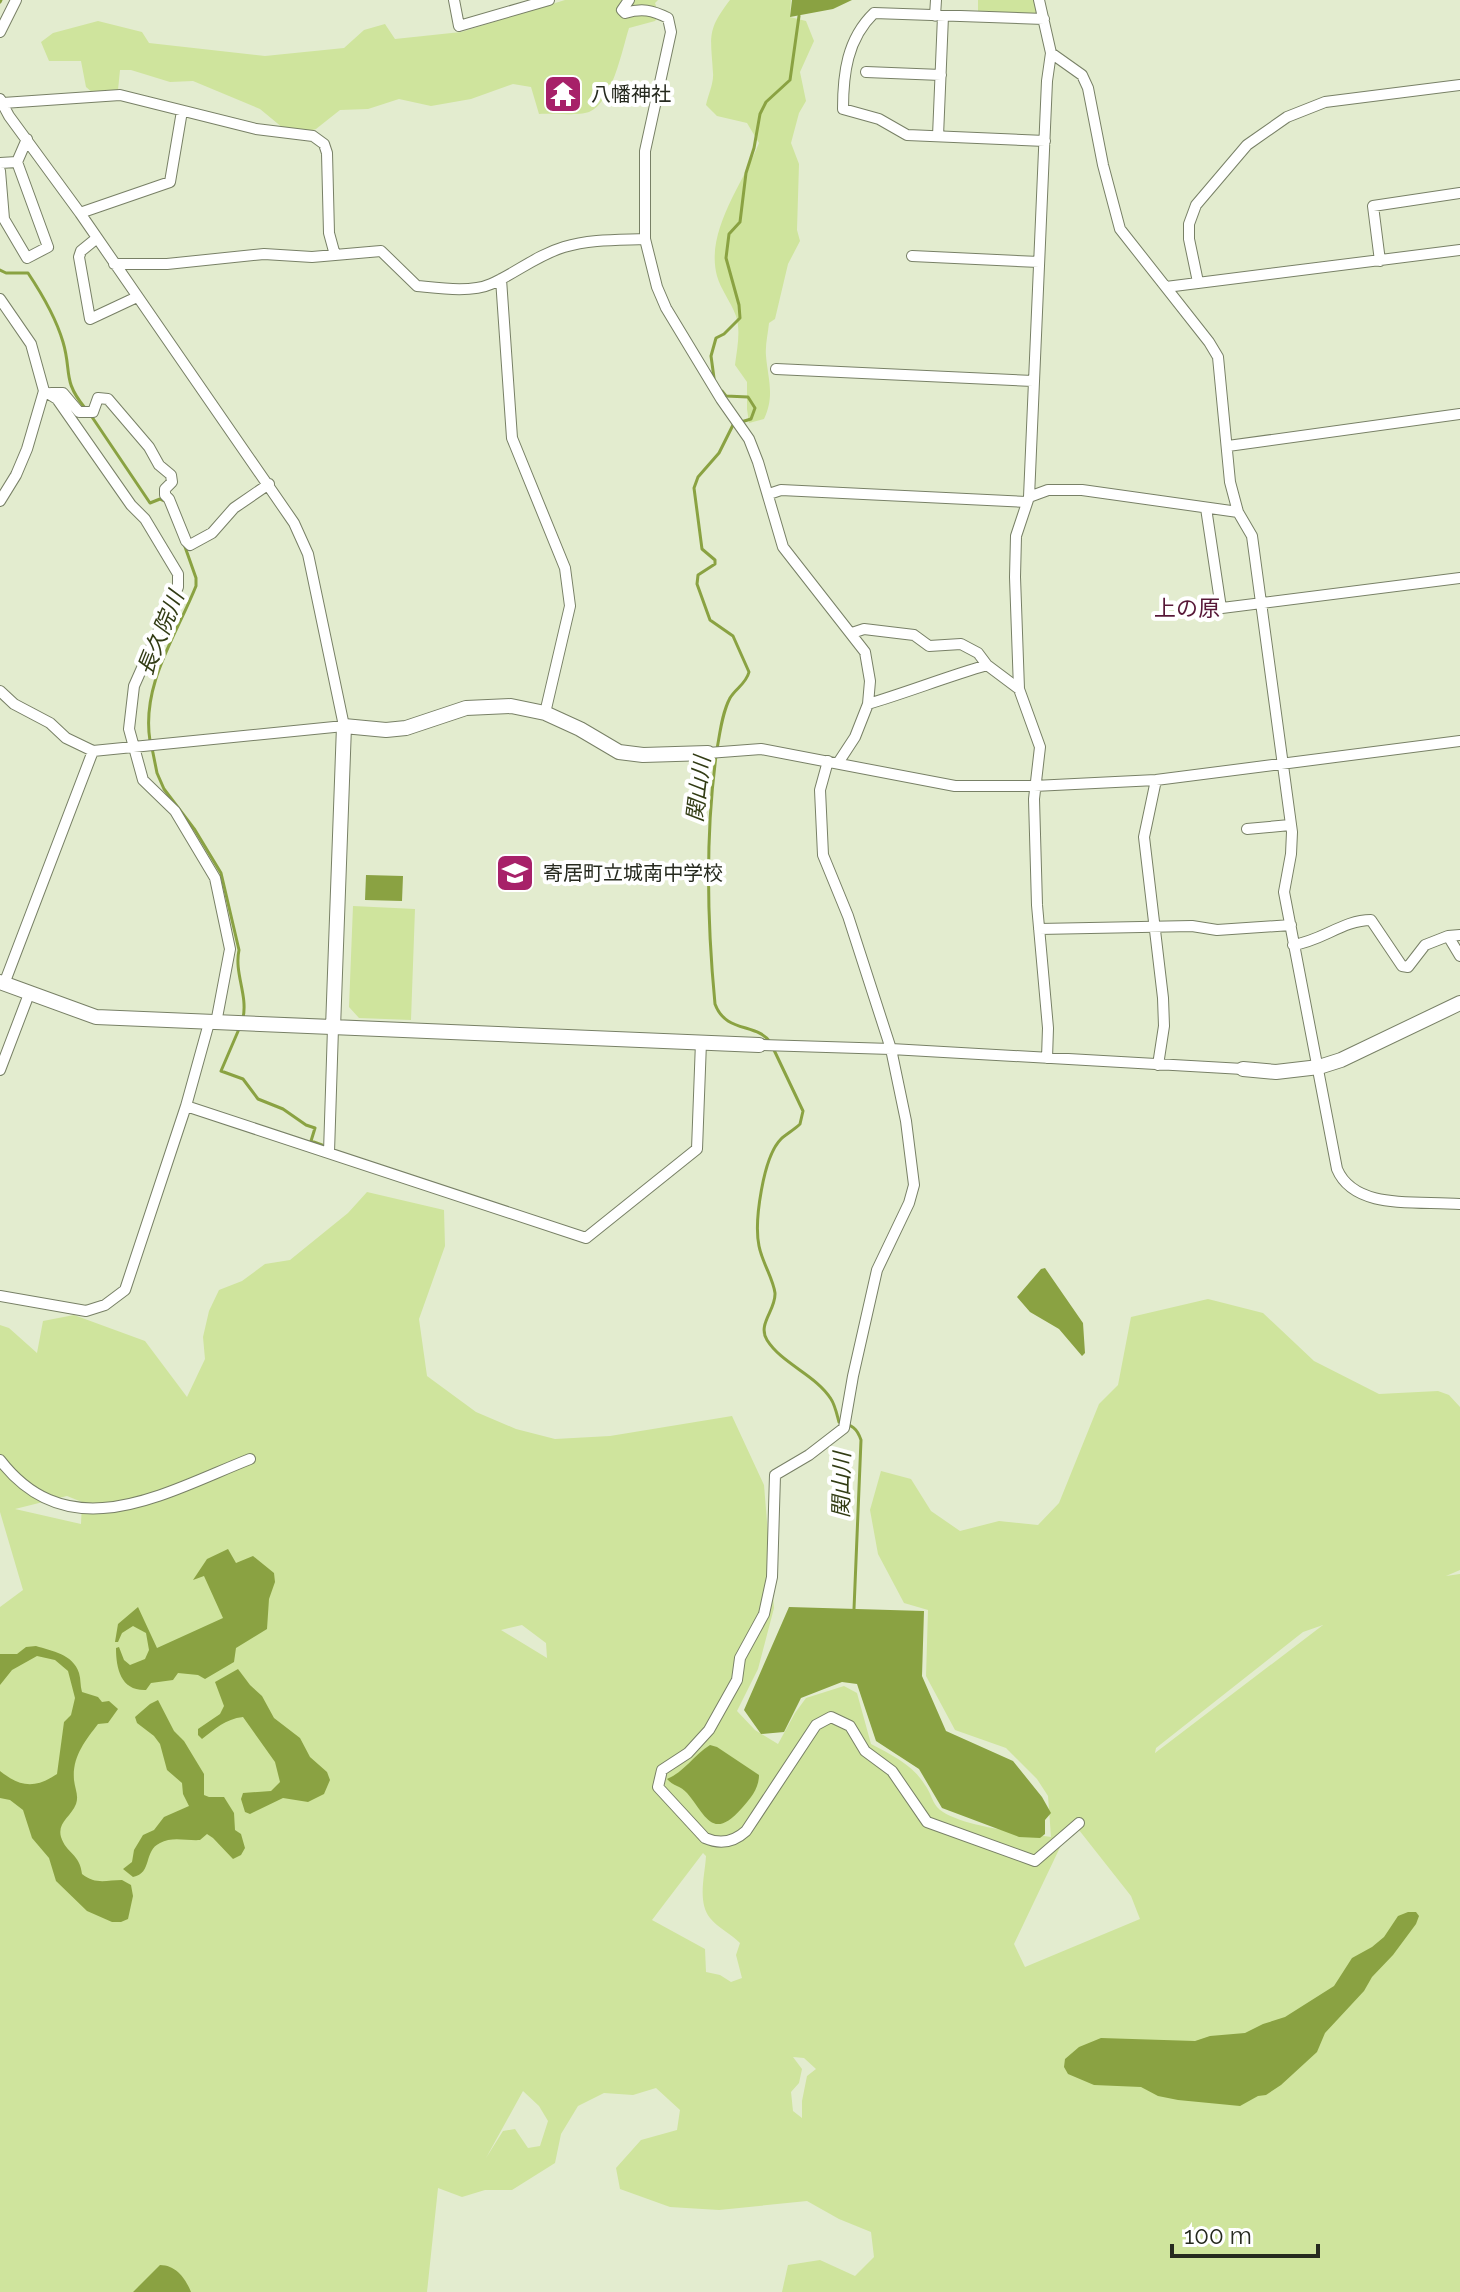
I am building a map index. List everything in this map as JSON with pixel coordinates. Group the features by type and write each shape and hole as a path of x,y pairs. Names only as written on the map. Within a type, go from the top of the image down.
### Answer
{"street":[{"path":"0,32 16,0"},
{"path":"454,0 459,26 549,0"},
{"path":"629,0 622,10 625,13 638,9 654,11 668,18 671,32 645,151 645,239 657,287 666,308 721,399 749,439 769,494 783,547 865,652 870,681 868,704 855,737 833,762 820,790 823,855 848,916 891,1049 906,1121 914,1185 877,1270 844,1428 809,1455 775,1475 772,1577 764,1614 740,1658 737,1680 700,1741 662,1770 658,1787 705,1838 713,1842 731,1841 746,1831 816,1725 831,1717 850,1726 865,1751 892,1771 927,1822 1014,1856 1035,1861 1079,1823"},
{"path":"936,0 941,75 938,136"},
{"path":"1039,0 1051,53 1028,500 1016,536 1015,577 1019,689 1040,747 1034,786 1039,929 1048,1028 1047,1058"},
{"path":"1044,19 874,13 852,43 845,64 843,109 879,119 907,135 1045,141"},
{"path":"1051,53 1082,75 1088,88 1103,165 1120,229 1218,357 1230,482 1238,512 1252,536 1290,825 1291,854 1284,892 1333,1155 1345,1183 1366,1196 1460,1204"},
{"path":"866,72 941,75"},
{"path":"1198,282 1189,224 1196,205 1247,145 1287,117 1325,102 1460,85"},
{"path":"329,1152 344,726 308,554 294,523 269,484 1,101 120,95 267,131 313,136 324,144 327,153 329,233 335,255"},
{"path":"80,213 170,182 182,111"},
{"path":"0,171 4,219 27,258 48,247 17,162 27,139"},
{"path":"0,163 17,162"},
{"path":"1380,261 1373,206 1460,193"},
{"path":"97,238 81,251 79,257 90,319 137,297"},
{"path":"114,264 167,264 264,254 335,255 381,251 417,286 479,288 564,247 599,241 645,239"},
{"path":"1166,287 1460,250"},
{"path":"912,256 1039,262"},
{"path":"501,279 512,438 565,568 570,592 570,606 545,713"},
{"path":"0,299 31,344 48,392 72,418 131,505 145,519 178,574 178,587 134,686 129,729 143,780 175,811 215,878 230,949 212,1023 125,1290 105,1305 86,1311 0,1296"},
{"path":"776,369 1033,381"},
{"path":"48,392 63,393 79,412 93,412 98,398 108,399 149,447 159,465 171,475 172,482 165,489 165,495 190,545 212,533 234,508 269,484"},
{"path":"0,501 16,475 48,392"},
{"path":"1228,446 1460,414"},
{"path":"769,494 781,490 1028,500 1048,490 1082,490 1238,512"},
{"path":"1206,508 1221,608"},
{"path":"1206,610 1460,578"},
{"path":"852,633 864,629 878,630 914,635 929,646 961,644 978,653 987,665 1019,689"},
{"path":"868,704 939,678 987,665"},
{"path":"0,691 14,704 50,723 66,738 93,751 344,726 386,730 406,728 466,708 511,706 545,713 619,752 643,755 761,749 955,786 1156,780 1460,741"},
{"path":"93,751 2,983 96,1017 891,1049 1276,1072 1319,1067 1341,1060 1460,1003"},
{"path":"1156,780 1144,837 1156,927 1164,1026 1158,1065"},
{"path":"1247,829 1290,825"},
{"path":"1293,945 1312,942 1355,920 1371,920 1402,966 1408,967 1425,945 1460,935"},
{"path":"1039,929 1192,926 1217,930 1291,925"},
{"path":"1448,936 1460,956"},
{"path":"0,1070 29,994"},
{"path":"186,1106 586,1238 697,1149 701,1042"},
{"path":"0,1460 32,1493 80,1508 112,1509 153,1497 250,1459"}],"shaded area":[{"path":"565,0 658,0 655,3 659,16 655,21 629,28 610,87 597,107 584,113 539,114 531,87 513,84 471,99 431,106 399,99 368,109 340,110 316,129 307,132 283,128 260,109 193,81 170,82 131,70 120,70 118,90 93,93 86,87 81,61 49,61 41,42 53,33 98,21 142,32 149,43 265,56 344,48 364,30 385,24 395,39 461,32"},
{"path":"730,0 791,0 790,17 806,21 814,41 800,72 806,101 799,113 791,143 799,164 797,230 800,241 788,264 775,319 769,323 766,352 770,388 767,411 764,419 749,423 747,382 735,365 737,322 717,276 715,259 721,225 759,143 747,123 717,116 706,105 713,77 712,35 717,19"},
{"path":"792,0 852,0 833,9 790,17"},
{"path":"978,0 1036,0 1039,14 978,13"},
{"path":"366,875 403,876 402,901 365,900"},
{"path":"353,906 415,909 411,1020 359,1018 349,1007"},
{"path":"367,1192 444,1210 445,1246 419,1319 427,1376 476,1412 516,1429 555,1439 610,1436 732,1416 764,1485 774,1608 758,1669 737,1711 755,1730 778,1744 806,1698 844,1686 857,1693 871,1744 914,1772 927,1787 937,1807 958,1819 1008,1831 1051,1837 1048,1796 1037,1779 1006,1748 955,1730 926,1676 928,1610 904,1603 878,1554 870,1510 881,1471 911,1479 931,1511 960,1531 999,1521 1038,1525 1059,1503 1099,1404 1118,1385 1131,1317 1208,1299 1263,1313 1314,1361 1379,1394 1438,1391 1449,1395 1460,1407 1460,1570 1446,1576 1460,1574 1460,2292 782,2292 788,2265 820,2260 855,2276 874,2257 871,2232 807,2201 719,2210 670,2207 620,2189 616,2168 641,2140 677,2130 680,2110 656,2088 633,2095 604,2093 578,2106 561,2134 555,2163 512,2190 485,2190 462,2197 438,2188 427,2292 0,2292 0,1607 23,1590 0,1512 0,1325 9,1328 37,1353 43,1321 74,1315 145,1341 187,1397 205,1359 203,1337 209,1311 219,1290 242,1281 265,1264 290,1260 348,1213","holes":["67,1496 82,1502 81,1524 15,1509","522,1625 546,1643 547,1658 501,1630","1323,1625 1155,1753 1156,1748 1303,1632","1075,1825 1131,1896 1140,1919 1025,1967 1014,1944 1063,1841","703,1853 706,1856 703,1888 706,1912 740,1943 736,1955 742,1978 731,1982 720,1975 706,1972 705,1949 652,1920","793,2057 804,2058 816,2069 807,2076 802,2118 793,2111 791,2092 799,2083 802,2069","523,2091 539,2106 548,2121 540,2146 528,2148 515,2129 503,2131 486,2158"]},
{"path":"1045,1268 1083,1323 1085,1353 1082,1356 1059,1329 1030,1312 1017,1297"},
{"path":"228,1549 236,1563 253,1556 274,1573 267,1629 236,1648 234,1662 205,1679 178,1673 173,1680 151,1683 146,1690 131,1687 119,1671 116,1648 119,1647 124,1660 130,1665 145,1659 149,1650 146,1633 133,1626 115,1642 118,1624 138,1607 157,1648 223,1618 204,1576 193,1580 207,1559"},
{"path":"789,1607 924,1611 922,1676 946,1731 1013,1761 1051,1813 1045,1820 1045,1834 1040,1838 1019,1837 942,1808 919,1769 876,1741 857,1684 842,1682 801,1698 784,1732 761,1734 744,1710"},
{"path":"36,1646 67,1657 79,1673 82,1692 98,1697 102,1702 109,1701 118,1709 108,1723 98,1724 80,1750 74,1772 77,1801 60,1832 63,1842 79,1862 82,1874 97,1881 122,1880 131,1885 133,1896 128,1919 121,1922 112,1922 87,1911 56,1881 49,1858 32,1838 23,1810 10,1800 0,1798 0,1771 28,1784 42,1782 57,1774 64,1722 71,1715 75,1698 68,1671 55,1660 37,1656 12,1670 0,1685 0,1654 17,1654 26,1647"},
{"path":"238,1669 262,1696 274,1718 300,1738 310,1757 327,1772 330,1780 324,1794 308,1802 283,1798 250,1814 245,1812 241,1799 243,1793 271,1791 280,1782 275,1762 243,1717 226,1722 202,1739 198,1735 198,1729 220,1714 224,1706 215,1682"},
{"path":"158,1700 174,1731 184,1741 204,1774 204,1795 224,1797 234,1813 235,1830 241,1834 245,1848 241,1855 233,1859 207,1834 200,1840 165,1841 151,1851 146,1867 133,1877 123,1869 132,1862 134,1850 143,1835 154,1830 164,1817 189,1806 182,1783 167,1770 160,1744 137,1723 135,1717"},
{"path":"710,1745 759,1775 756,1789 745,1804 732,1818 716,1824 710,1822 685,1791 667,1779"},
{"path":"1416,1912 1419,1916 1393,1955 1325,2033 1317,2052 1266,2095 1240,2106 1178,2100 1158,2096 1141,2087 1094,2085 1068,2074 1064,2067 1065,2059 1079,2047 1101,2038 1195,2041 1210,2036 1245,2033 1285,2017 1334,1986 1352,1958 1372,1947 1384,1937 1398,1916"},
{"path":"160,2265 171,2267 180,2274 191,2292 133,2292"}],"waterway":[{"name":"関山川","path":"714,378 711,356 716,338 740,318 726,258 729,234 740,222 746,173 760,114 766,102 790,80 799,16"},
{"name":"長久院川","path":"0,270 28,273 38,289 60,333 70,383 85,408"},
{"name":"関山川","path":"722,391 726,396 748,397 755,408 751,419 741,422"},
{"name":"長久院川","path":"90,414 150,503 160,499 165,501"},
{"name":"関山川","path":"717,749 727,704 749,672 733,636 710,620 697,584 698,575 715,564 715,560 702,549 694,488 698,477 719,453 733,425"},
{"name":"長久院川","path":"150,741 149,720 155,681 196,586 184,544"},
{"name":"長久院川","path":"152,748 164,789 195,830 221,873 239,950 243,1018"},
{"name":"関山川","path":"716,756 708,880 715,1004 726,1020 758,1032 771,1043"},
{"name":"長久院川","path":"239,1029 221,1071 243,1079 258,1099 283,1109 315,1128 311,1141 322,1145"},
{"name":"関山川","path":"774,1050 803,1111 800,1124 775,1148 761,1190 759,1246 775,1293 764,1328 773,1348 825,1391 839,1422 853,1428 861,1440 854,1609"}],"place":[{"name":"八幡神社","path":"563,94"},
{"name":"寄居町立城南中学校","path":"515,873"}],"district":[{"name":"上の原","path":"1187,608"}]}
